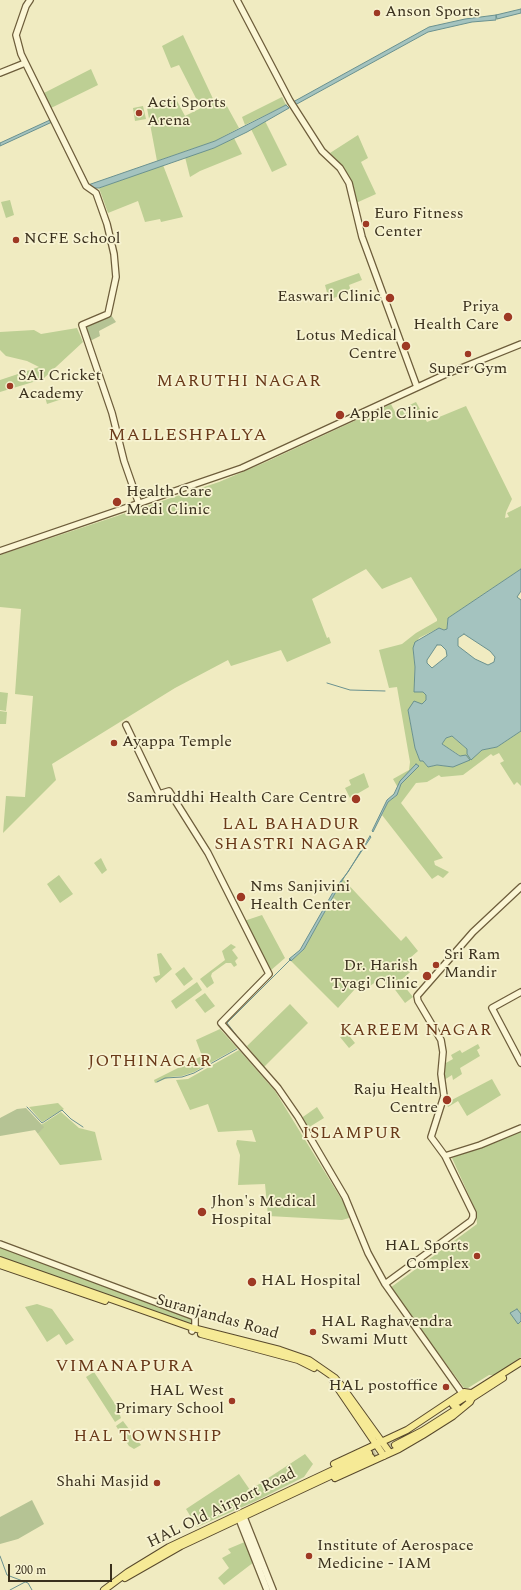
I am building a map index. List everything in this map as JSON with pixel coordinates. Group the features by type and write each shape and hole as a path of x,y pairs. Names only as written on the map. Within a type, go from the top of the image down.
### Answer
{"main road":[{"name":"Suranjandas Road","path":"0,1260 192,1329"},
{"name":"Suranjandas Road","path":"0,1265 192,1329 280,1350 314,1363 341,1385 380,1443 390,1453"},
{"path":"315,1481 327,1482 423,1436 453,1416 470,1402 472,1396 521,1362"},
{"path":"394,1443 521,1366"},
{"path":"315,1481 326,1468 415,1426 464,1392 472,1396"},
{"name":"Suranjandas Road","path":"380,1443 384,1456"},
{"path":"315,1481 370,1455"},
{"name":"HAL Old Airport Road","path":"110,1590 117,1581 181,1546 242,1518 315,1481"},
{"name":"HAL Old Airport Road","path":"104,1590 169,1547 315,1481"}],"street":[{"path":"30,0 26,6 16,35 25,63 86,186 96,193 108,224 115,261 116,277 108,314 82,325 112,413 124,461 139,504"},
{"path":"237,0 291,104 322,151 340,168 348,183 362,237 416,387"},
{"path":"0,73 25,63"},
{"path":"0,551 242,468 416,387 480,359 521,344"},
{"path":"126,725 159,794 169,791 208,853 269,974 221,1023 278,1088 298,1117 345,1197 368,1253 385,1284 462,1394"},
{"path":"385,1284 471,1221 473,1217 473,1213 445,1156 431,1137 444,1096 441,1074 443,1052 441,1040 418,1001 417,996 472,932 521,887"},
{"path":"521,992 492,1008 521,1063"},
{"path":"445,1156 480,1145 521,1128"},
{"path":"0,1244 195,1317 192,1329"},
{"path":"242,1518 267,1590"},
{"path":"242,1518 273,1590"}],"green space":[{"path":"183,35 215,103 223,99 239,128 215,141 157,161 147,108 176,99 185,116 201,108 179,65 171,68 162,46"},
{"path":"91,69 98,85 51,108 44,93"},
{"path":"282,97 286,105 245,125 242,117"},
{"name":"Acti Sports Arena","path":"143,106 146,119 135,121 133,108"},
{"path":"265,121 287,165 272,172 251,129"},
{"path":"358,135 368,158 361,162 376,194 356,203 351,183 344,168 330,153"},
{"path":"234,138 242,154 200,171 190,177 185,157 214,148"},
{"path":"163,165 183,217 161,222 160,219 145,222 138,201 108,213 99,188"},
{"path":"10,200 14,215 6,218 1,202"},
{"path":"359,273 362,280 349,285 351,291 329,300 325,285"},
{"path":"111,315 116,322 99,331 100,336 90,341 85,327"},
{"path":"77,328 83,342 43,379 0,392 0,380 39,367 27,361 6,356 0,350 0,332 34,330 41,334"},
{"path":"59,391 62,399 47,404 45,397"},
{"path":"416,402 427,422 466,406 512,499 505,518 509,517 507,513 521,506 521,569 448,618 447,629 444,630 439,628 419,638 413,649 415,667 414,692 423,692 426,695 426,700 422,704 408,710 415,748 420,761 423,761 428,767 437,765 453,767 461,756 442,744 446,738 452,736 467,749 471,759 482,750 497,747 521,731 521,786 517,782 514,785 500,763 504,761 499,753 493,756 491,754 463,775 441,777 439,775 427,782 416,783 401,803 443,858 434,861 435,865 449,872 443,878 438,875 432,879 382,815 388,802 397,795 400,786 397,786 393,779 409,770 410,762 397,687 389,688 379,650 402,644 416,633 437,621 437,619 411,577 382,589 366,569 312,599 327,638 329,637 331,643 287,662 281,650 231,666 228,660 175,688 52,764 56,780 3,833 6,796 25,797 33,696 15,694 21,609 0,607 0,555 219,482 391,404 395,412"},
{"path":"0,692 8,693 6,711 0,710"},
{"path":"0,711 7,712 6,724 0,724"},
{"path":"364,773 369,787 350,798 345,788 351,785 349,780"},
{"path":"101,858 107,870 102,874 94,863"},
{"path":"59,875 73,894 60,903 47,884"},
{"path":"343,879 401,941 406,936 418,951 410,958 417,966 400,981 413,997 405,1003 390,983 386,985 381,978 370,986 363,980 338,1008 291,961 304,949"},
{"path":"262,915 285,958 270,971 244,921"},
{"path":"231,944 236,947 232,950 238,958 235,961 237,965 234,967 231,963 226,963 212,973 211,976 214,983 207,988 200,979 225,960 222,951"},
{"path":"161,953 172,969 156,983 153,977 160,975 157,954"},
{"path":"184,967 193,979 184,986 175,974"},
{"path":"197,982 202,990 176,1009 171,1001"},
{"path":"205,993 215,1006 205,1013 195,1000"},
{"path":"290,1004 308,1023 264,1067 247,1046"},
{"path":"220,1029 237,1048 194,1072 182,1076 170,1077 155,1083 154,1080 202,1056 196,1040"},
{"path":"346,1032 355,1043 349,1048 340,1037"},
{"path":"478,1044 480,1048 477,1050 480,1056 460,1068 462,1074 453,1080 452,1075 444,1080 444,1064 453,1059 451,1055 460,1050 462,1053"},
{"path":"239,1050 275,1091 350,1213 349,1218 342,1220 268,1216 265,1184 238,1185 240,1155 236,1144 237,1140 256,1142 252,1130 218,1132 208,1104 190,1110 176,1080 188,1079"},
{"path":"492,1079 501,1095 467,1116 458,1101 448,1107 446,1103"},
{"path":"58,1103 64,1109 42,1122 29,1107"},
{"path":"317,1107 324,1118 306,1129 300,1119"},
{"path":"26,1108 44,1127 38,1134 35,1130 0,1136 0,1118 17,1109"},
{"path":"61,1112 79,1128 95,1132 102,1160 60,1165 38,1134 43,1127 41,1125"},
{"name":"HAL Sports Complex","path":"521,1130 521,1357 495,1375 489,1375 468,1388 464,1388 390,1288 477,1224 476,1211 452,1158"},
{"path":"0,1246 192,1318 193,1322 189,1324 0,1257"},
{"path":"37,1304 52,1309 74,1340 66,1345 59,1334 47,1342 25,1307"},
{"path":"94,1372 117,1407 121,1418 115,1422 86,1377"},
{"path":"123,1421 141,1445 134,1449 129,1446 116,1426"},
{"path":"305,1454 313,1464 304,1477 256,1501 197,1527 186,1509 239,1474 250,1490"},
{"path":"32,1500 44,1524 18,1539 0,1544 0,1517"},
{"path":"247,1541 254,1562 224,1585 218,1578 229,1568 222,1558 231,1553 228,1549"}],"water":[{"path":"521,9 521,13 497,19 496,15"},
{"path":"496,15 496,20 472,22 428,32 295,105 293,102 429,27 465,19"},
{"path":"286,105 289,108 247,132 214,148 99,188 90,188 88,185 215,141"},
{"path":"50,120 52,122 0,146 0,143"},
{"path":"521,569 521,591 517,597 521,600 521,731 497,747 482,750 471,760 467,754 467,749 452,736 446,738 442,744 460,756 466,755 470,760 453,767 437,765 428,767 423,761 420,761 415,748 408,710 414,701 422,704 426,700 426,695 423,692 414,692 415,667 413,648 415,642 439,628 444,630 447,629 448,618","holes":["464,634 490,651 495,657 494,662 488,665 475,659 458,646 458,638","437,645 441,645 446,650 447,656 432,668 427,663 427,660"]},
{"path":"416,764 419,766 401,784 397,795 388,802 373,832 372,831 387,800 394,794 400,781"},
{"path":"370,836 371,837 352,866"},
{"path":"346,874 304,949 291,961 289,959 300,950 336,887"},
{"path":"517,1309 521,1314 521,1321 518,1324 510,1313"}],"waterway":[{"path":"83,173 89,185"},
{"path":"327,683 350,690 385,691"},
{"path":"243,1044 227,1023 291,959"},
{"path":"157,1082 165,1078 182,1077 194,1073 237,1049"},
{"path":"27,1107 42,1123 62,1110 71,1119 83,1127"},
{"path":"0,1556 7,1575 28,1583 32,1590"},
{"path":"10,1590 25,1582"}],"tunnel":[{"path":"369,1453 393,1441"},
{"path":"371,1457 395,1445"}],"place":[{"name":"Anson Sports","path":"377,13"},
{"name":"Acti Sports Arena","path":"139,113"},
{"name":"Euro Fitness Center","path":"366,224"},
{"name":"NCFE School","path":"16,240"},
{"name":"Easwari Clinic","path":"390,298"},
{"name":"Priya Health Care","path":"508,317"},
{"name":"Lotus Medical Centre","path":"406,346"},
{"name":"Super Gym","path":"468,354"},
{"name":"SAI Cricket Academy","path":"10,386"},
{"name":"Apple Clinic","path":"340,415"},
{"name":"Health Care Medi Clinic","path":"117,502"},
{"name":"Ayappa Temple","path":"114,743"},
{"name":"Samruddhi Health Care Centre","path":"356,799"},
{"name":"Nms Sanjivini Health Center","path":"241,897"},
{"name":"Sri Ram Mandir","path":"436,965"},
{"name":"Dr. Harish Tyagi Clinic","path":"427,976"},
{"name":"Raju Health Centre","path":"447,1100"},
{"name":"Jhon's Medical Hospital","path":"202,1212"},
{"name":"HAL Sports Complex","path":"477,1256"},
{"name":"HAL Hospital","path":"252,1282"},
{"name":"HAL Raghavendra Swami Mutt","path":"313,1332"},
{"name":"HAL postoffice","path":"446,1387"},
{"name":"HAL West Primary School","path":"232,1401"},
{"name":"Shahi Masjid","path":"157,1483"},
{"name":"Institute of Aerospace Medicine - IAM","path":"309,1556"}],"district":[{"name":"MARUTHI NAGAR","path":"239,383"},
{"name":"MALLESHPALYA","path":"188,436"},
{"name":"LAL BAHADUR SHASTRI NAGAR","path":"291,836"},
{"name":"KAREEM NAGAR","path":"416,1032"},
{"name":"JOTHINAGAR","path":"150,1063"},
{"name":"ISLAMPUR","path":"352,1135"},
{"name":"VIMANAPURA","path":"125,1367"},
{"name":"HAL TOWNSHIP","path":"148,1438"}]}
